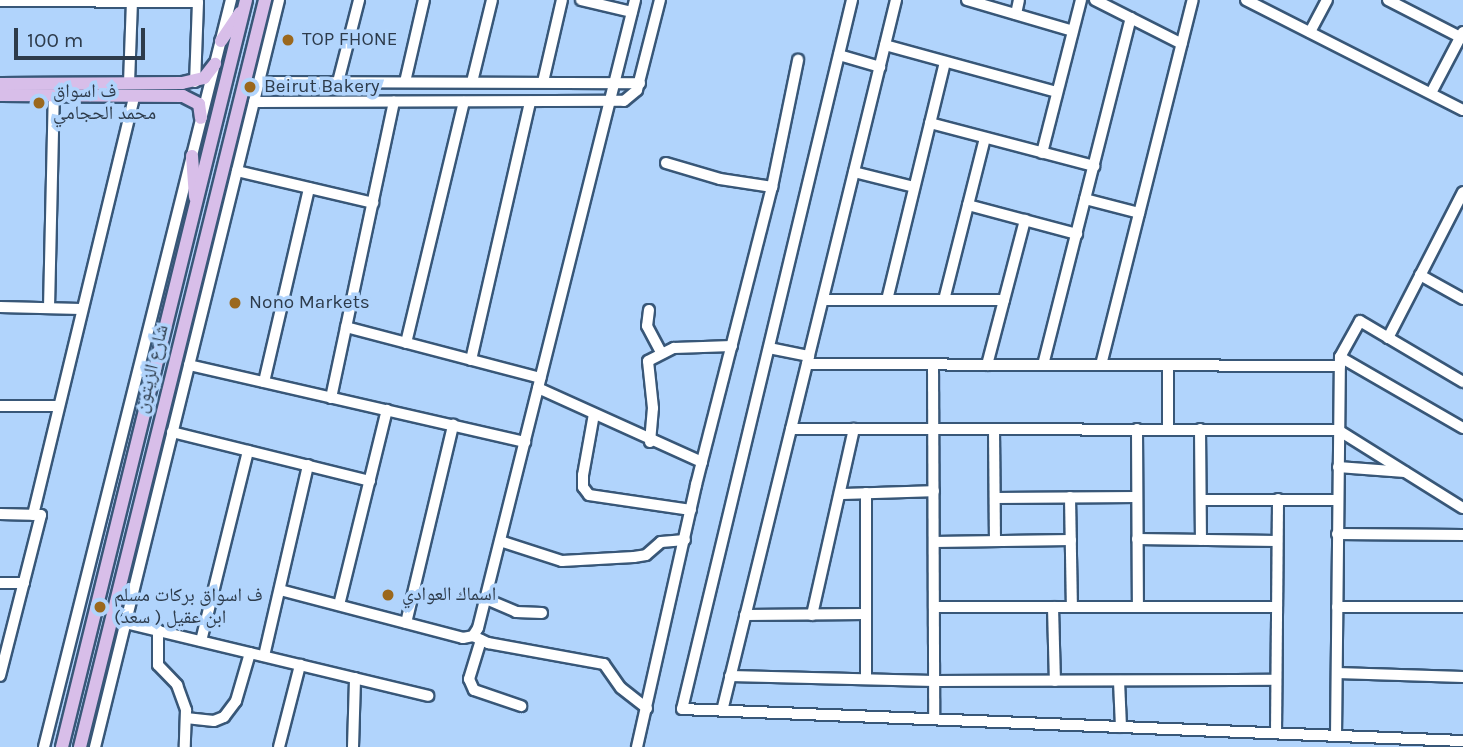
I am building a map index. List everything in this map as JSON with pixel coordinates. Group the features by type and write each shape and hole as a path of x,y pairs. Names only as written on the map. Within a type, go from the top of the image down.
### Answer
{"main road":[{"path":"221,41 246,0"},
{"name":"شارع الزيتون","path":"62,747 246,0"},
{"name":"شارع الزيتون","path":"80,747 189,301 225,190 267,21 265,0"},
{"path":"0,95 54,95 185,87 204,78 215,64"},
{"path":"0,84 132,89"},
{"path":"185,87 195,100 201,118"},
{"path":"192,156 195,210"},
{"path":"171,297 176,305 189,301"},
{"path":"162,334 174,330 180,337"},
{"path":"150,459 165,462"}],"street":[{"path":"33,515 132,89 132,0"},
{"path":"44,747 231,0"},
{"path":"95,747 189,365 225,190 237,171 259,82 267,21 279,0"},
{"path":"338,82 359,0"},
{"path":"405,82 424,0"},
{"path":"472,82 492,0"},
{"path":"543,82 562,0"},
{"path":"581,0 632,12"},
{"path":"521,706 474,690 469,679 607,102 635,0"},
{"path":"254,102 607,102 633,97 640,83 660,0"},
{"path":"852,0 682,709 1276,733 1336,736 1361,742 1463,741"},
{"path":"722,711 896,0"},
{"path":"967,0 1073,32"},
{"path":"1016,15 1019,0"},
{"path":"1042,153 1081,0"},
{"path":"1095,0 1182,44"},
{"path":"1101,365 1193,0"},
{"path":"1310,32 1327,0"},
{"path":"0,1 198,1 185,87"},
{"path":"1252,1 1463,110"},
{"path":"1396,2 1462,34 1431,93"},
{"path":"1043,365 1131,18"},
{"path":"885,45 1058,92"},
{"path":"839,55 880,67"},
{"path":"637,747 702,462 772,187 798,60"},
{"path":"887,300 945,62"},
{"path":"259,82 640,83"},
{"path":"49,308 54,95"},
{"path":"331,398 394,102"},
{"path":"406,343 464,102"},
{"path":"471,360 530,102"},
{"path":"930,123 1094,166"},
{"path":"944,300 985,138"},
{"path":"666,163 720,180 772,187"},
{"path":"237,171 373,202"},
{"path":"854,172 914,187"},
{"path":"264,382 309,188"},
{"path":"1388,338 1463,192"},
{"path":"1085,199 1139,214"},
{"path":"968,205 1077,234"},
{"path":"987,365 1024,220"},
{"path":"1420,275 1463,299"},
{"path":"822,300 1004,300"},
{"path":"0,307 81,309"},
{"path":"649,310 647,326 661,352"},
{"path":"1336,736 1340,361 1360,321 1463,382"},
{"path":"346,327 471,360 539,383 650,442 702,462"},
{"path":"650,442 653,408 648,361 661,352 691,345 732,346"},
{"path":"769,348 808,360 933,365 1168,365 1340,361 1463,428"},
{"path":"189,365 525,442"},
{"path":"933,365 934,719"},
{"path":"1168,365 1168,429"},
{"path":"0,406 58,406"},
{"path":"339,605 387,411"},
{"path":"594,414 583,475 583,487 589,495 691,510"},
{"path":"406,623 453,425"},
{"path":"791,429 1338,430 1463,508"},
{"path":"812,615 854,429"},
{"path":"995,429 995,541"},
{"path":"1137,429 1138,607"},
{"path":"1200,429 1201,540"},
{"path":"172,432 370,481"},
{"path":"201,641 248,450"},
{"path":"264,656 308,465"},
{"path":"1338,467 1406,472"},
{"path":"840,494 934,492"},
{"path":"866,493 866,679"},
{"path":"1070,497 1072,607"},
{"path":"995,498 1137,497"},
{"path":"1276,733 1278,499"},
{"path":"1201,500 1337,499"},
{"path":"0,514 41,515 24,583 4,645 0,676"},
{"path":"1337,534 1463,535"},
{"path":"1138,539 1277,541"},
{"path":"500,541 562,561 646,555 661,542 685,540"},
{"path":"934,542 1071,540"},
{"path":"0,583 24,583"},
{"path":"279,590 463,638 477,638 604,664 621,688 647,708"},
{"path":"486,599 516,612 542,613"},
{"path":"934,607 1277,607"},
{"path":"1053,607 1055,681"},
{"path":"1337,607 1463,607"},
{"path":"745,615 866,614"},
{"path":"125,622 428,696"},
{"path":"158,630 158,664 177,685 186,718 185,747"},
{"path":"186,718 214,721 224,717 236,701 250,653"},
{"path":"279,747 300,665"},
{"path":"1337,673 1463,677"},
{"path":"730,676 934,681 1276,680"},
{"path":"353,747 355,678"},
{"path":"1119,681 1121,727"}],"place":[{"name":"TOP FHONE","path":"288,40"},
{"name":"Beirut Bakery","path":"250,87"},
{"name":"ف اسواق محمد الحجامي","path":"39,103"},
{"name":"Nono Markets","path":"235,303"},
{"name":"اسماك العوادي","path":"388,595"},
{"name":"ف اسواق بركات مسلم ابن عقيل ( سعد)","path":"100,607"}]}
